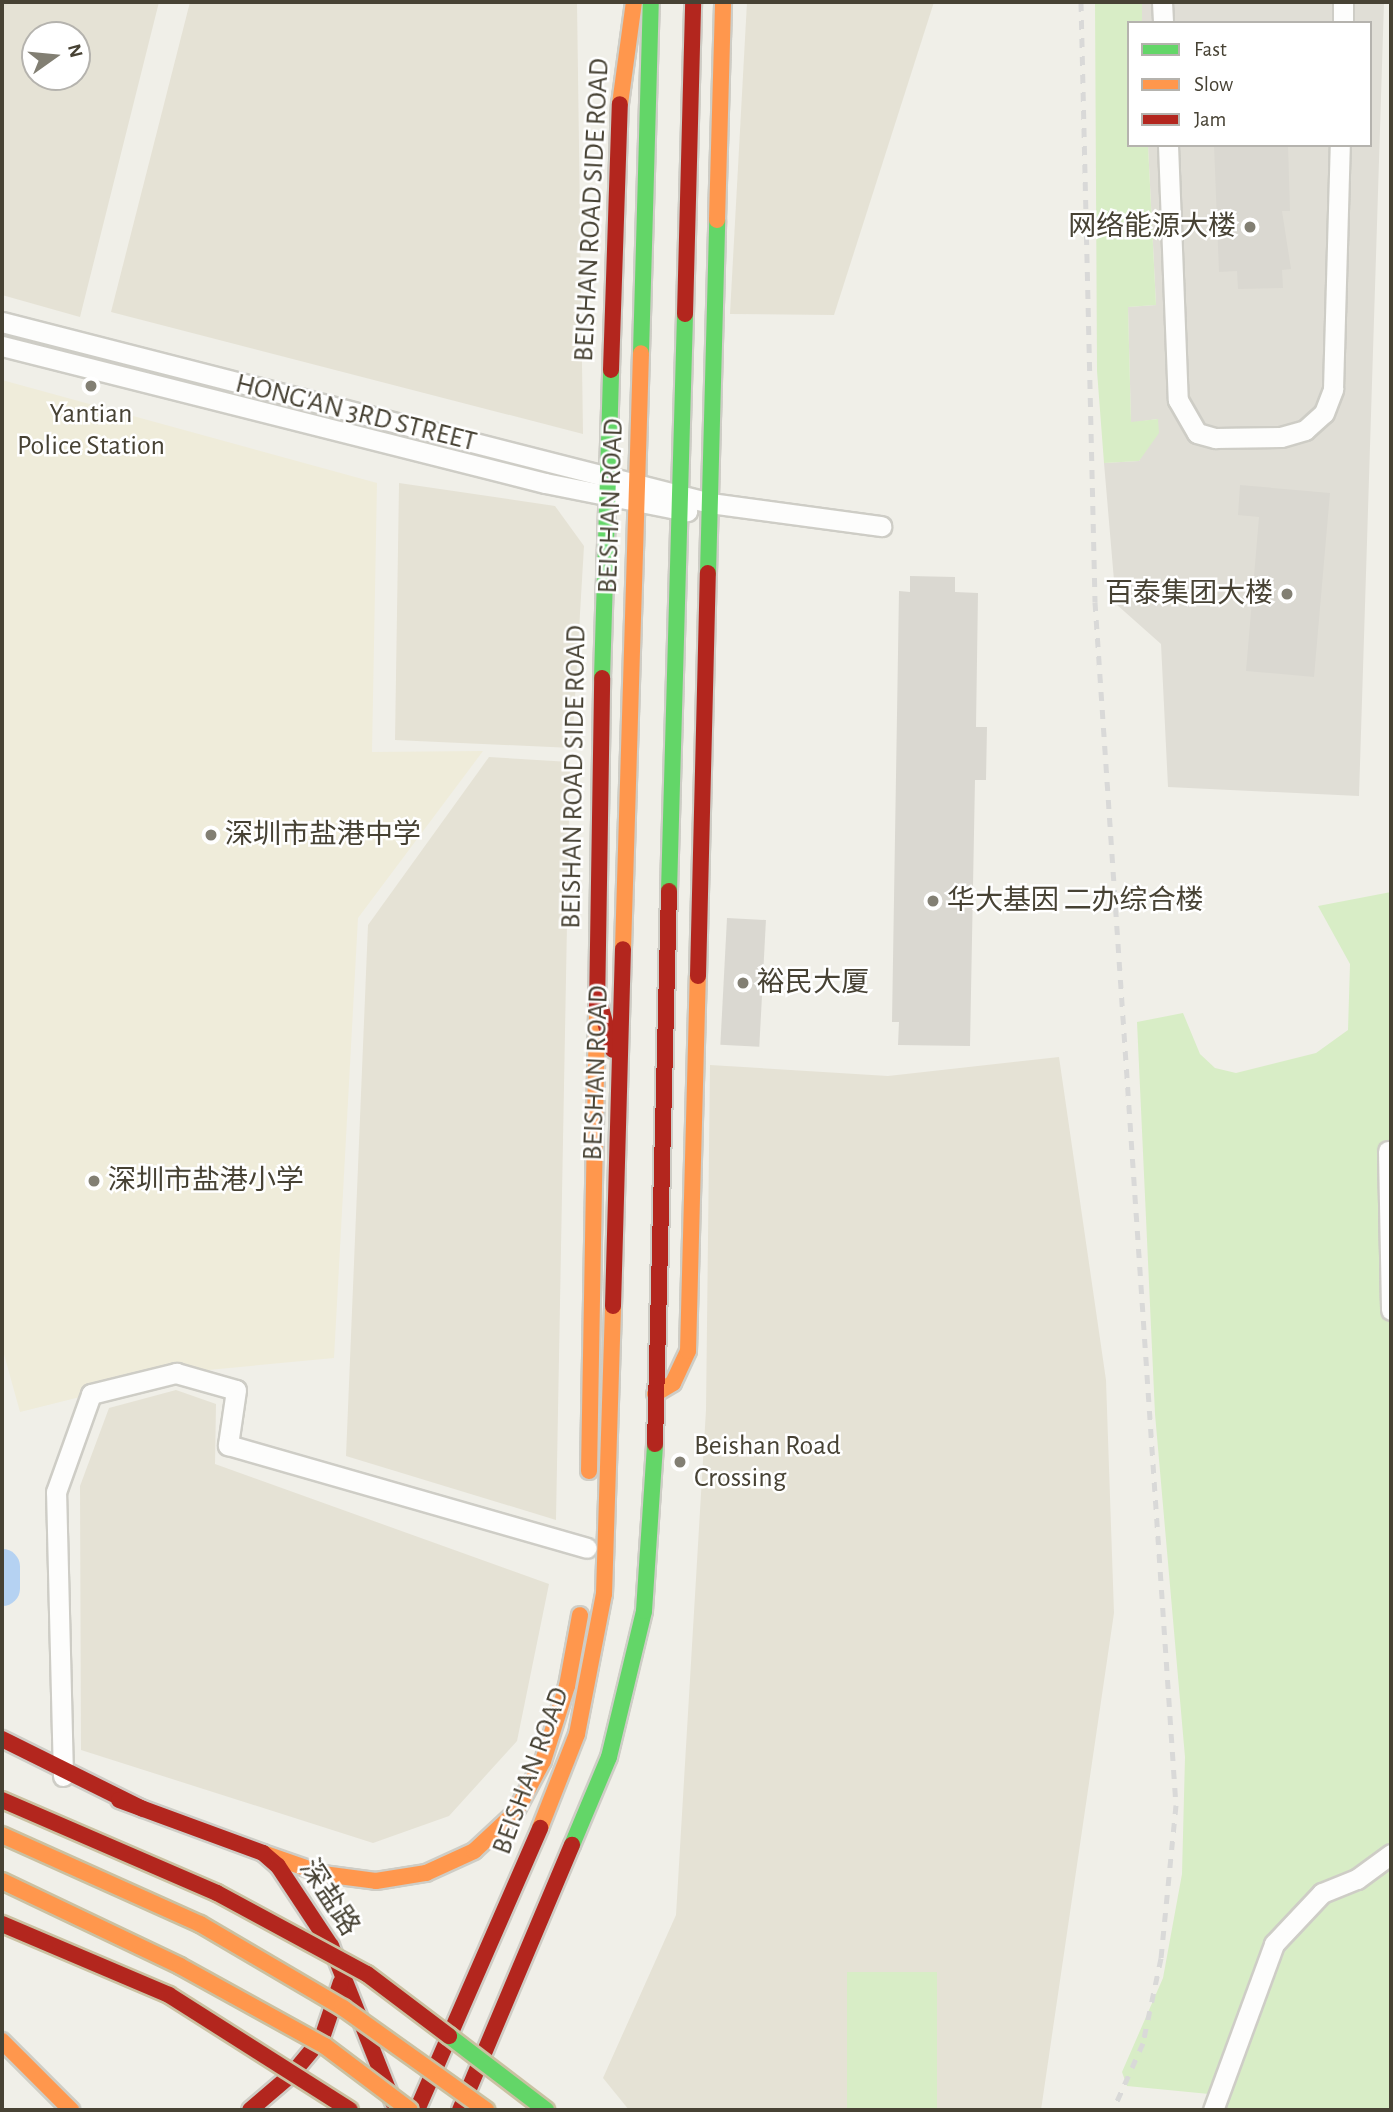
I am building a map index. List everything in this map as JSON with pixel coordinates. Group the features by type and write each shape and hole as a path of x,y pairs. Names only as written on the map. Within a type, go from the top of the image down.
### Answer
{"main road":[{"name":"BEISHAN ROAD SIDE ROAD","path":"590,1471 606,497 620,104 634,2"},
{"name":"BEISHAN ROAD","path":"417,2110 513,1895 585,1704 608,1547 651,2"},
{"path":"460,2110 596,1795 623,1713 644,1611 655,1394 693,2"},
{"path":"655,1394 673,1383 688,1351 723,2"},
{"path":"597,994 622,1082"},
{"path":"585,1570 590,1471 615,1333"},
{"path":"263,1853 323,1874 376,1881 450,1864 496,1833 514,1813 543,1761 567,1686 583,1592"},
{"path":"2,1739 59,1775"},
{"path":"2,1759 59,1775"},
{"name":"深盐路","path":"59,1775 263,1853 300,1893 341,1966 396,2110"},
{"path":"2,1800 217,1893 366,1974 546,2110"},
{"path":"2,1835 200,1924 343,2008 486,2110"},
{"path":"2,1881 180,1966 324,2046 410,2110"},
{"path":"2,1924 169,1995 350,2110"},
{"path":"250,2110 292,2074 322,2038 339,2000 341,1966"},
{"path":"2,2041 71,2110"}],"street":[{"path":"1162,2 1163,21"},
{"path":"1343,2 1343,21"},
{"path":"1168,147 1178,400 1197,433 1215,438 1281,437 1305,430 1324,413 1333,389 1340,147"},
{"name":"HONG'AN 3RD STREET","path":"2,322 680,493 710,503 881,526"},
{"name":"HONG'AN 3RD STREET","path":"2,346 679,514 710,503"},
{"path":"1388,1150 1391,1310"},
{"path":"59,1775 56,1492 91,1394 176,1373 236,1390 228,1445 587,1548"},
{"path":"1213,2110 1274,1944 1322,1892 1357,1879 1391,1854"}],"shaded area":[{"path":"2,2 159,2 80,317 2,295"},
{"path":"190,2 577,2 583,434 111,312"},
{"path":"747,2 934,2 834,315 730,314"},
{"path":"1142,2 1384,2 1359,796 1168,787 1161,644 1116,604 1104,463 1139,461 1157,419 1131,423 1128,307 1156,305 1148,147 1372,147 1372,21 1142,21"},
{"name":"深圳市盐港中学","path":"2,380 377,483 372,752 483,751 358,918 334,1358 176,1373 20,1412 2,1347"},
{"path":"399,483 555,506 584,546 572,748 395,740"},
{"path":"489,757 570,762 556,1520 346,1456 368,925"},
{"path":"1059,1057 1106,1380 1114,1613 1041,2110 629,2110 603,2078 676,1915 706,1410 710,1065 888,1076"},
{"path":"176,1390 216,1404 215,1464 549,1584 517,1741 449,1816 373,1843 81,1750 80,1486 109,1408"}],"green space":[{"path":"1095,2 1142,2 1142,21 1127,21 1127,147 1148,147 1156,305 1128,307 1131,422 1158,419 1159,433 1139,461 1104,463 1097,371"},
{"path":"1391,892 1391,2110 1218,2110 1209,2094 1127,2086 1122,2072 1163,1978 1182,1874 1185,1757 1155,1414 1137,1022 1183,1013 1200,1054 1215,1068 1236,1073 1316,1053 1348,1030 1350,964 1318,906"},
{"path":"847,1972 937,1972 937,2110 847,2110"}],"building":[{"name":"网络能源大楼","path":"1214,147 1288,147 1290,211 1282,211 1291,269 1282,270 1283,288 1238,289 1237,271 1219,272"},
{"name":"百泰集团大楼","path":"1240,485 1330,493 1314,677 1246,671 1259,517 1238,515"},
{"name":"华大基因 二办综合楼","path":"910,576 955,577 955,592 978,593 976,727 987,727 986,780 975,780 970,1046 898,1045 899,1022 892,1022 899,591 910,592"},
{"name":"裕民大厦","path":"727,918 766,920 759,1047 720,1045"}],"waterway":[{"path":"2,1566 2,1588"}],"railway":[{"path":"1081,2 1095,602 1176,1805 1161,1958 1143,2043 1113,2110"}],"traffic: fast":[{"path":"641,353 651,2"},
{"path":"708,573 717,220"},
{"path":"669,891 685,314"},
{"path":"602,678 611,370"},
{"path":"572,1845 609,1757 644,1611 655,1444"},
{"path":"449,2036 546,2110"}],"traffic: slow":[{"path":"620,104 634,2"},
{"path":"717,220 723,2"},
{"path":"623,949 641,353"},
{"path":"655,1394 673,1383 688,1351 698,976"},
{"path":"589,1471 597,1009"},
{"path":"540,1828 577,1734 604,1594 613,1306"},
{"path":"263,1853 323,1874 376,1881 426,1873 474,1851 515,1813 543,1761 567,1686 580,1615"},
{"path":"2,1835 200,1924 343,2008 486,2110"},
{"path":"2,1881 180,1966 325,2046 410,2110"},
{"path":"2,2041 71,2110"}],"traffic: jam":[{"path":"685,314 693,2"},
{"path":"611,370 620,104"},
{"path":"698,976 708,573"},
{"path":"597,1009 602,678"},
{"path":"655,1444 669,891"},
{"path":"613,1306 623,949"},
{"path":"597,994 613,1050"},
{"path":"2,1739 143,1809"},
{"path":"2,1800 217,1893 367,1974 449,2036"},
{"path":"119,1800 263,1853 278,1866 331,1946 393,2102"},
{"path":"417,2110 540,1828"},
{"path":"460,2110 572,1845"},
{"path":"2,1924 169,1995 350,2110"},
{"path":"250,2110 292,2074 322,2038 341,1982"}],"place":[{"name":"网络能源大楼","path":"1250,227"},
{"name":"Yantian Police Station","path":"91,386"},
{"name":"百泰集团大楼","path":"1287,594"},
{"name":"深圳市盐港中学","path":"211,835"},
{"name":"华大基因 二办综合楼","path":"933,901"},
{"name":"裕民大厦","path":"743,983"},
{"name":"深圳市盐港小学","path":"94,1181"},
{"name":"Beishan Road Crossing","path":"680,1462"}]}
